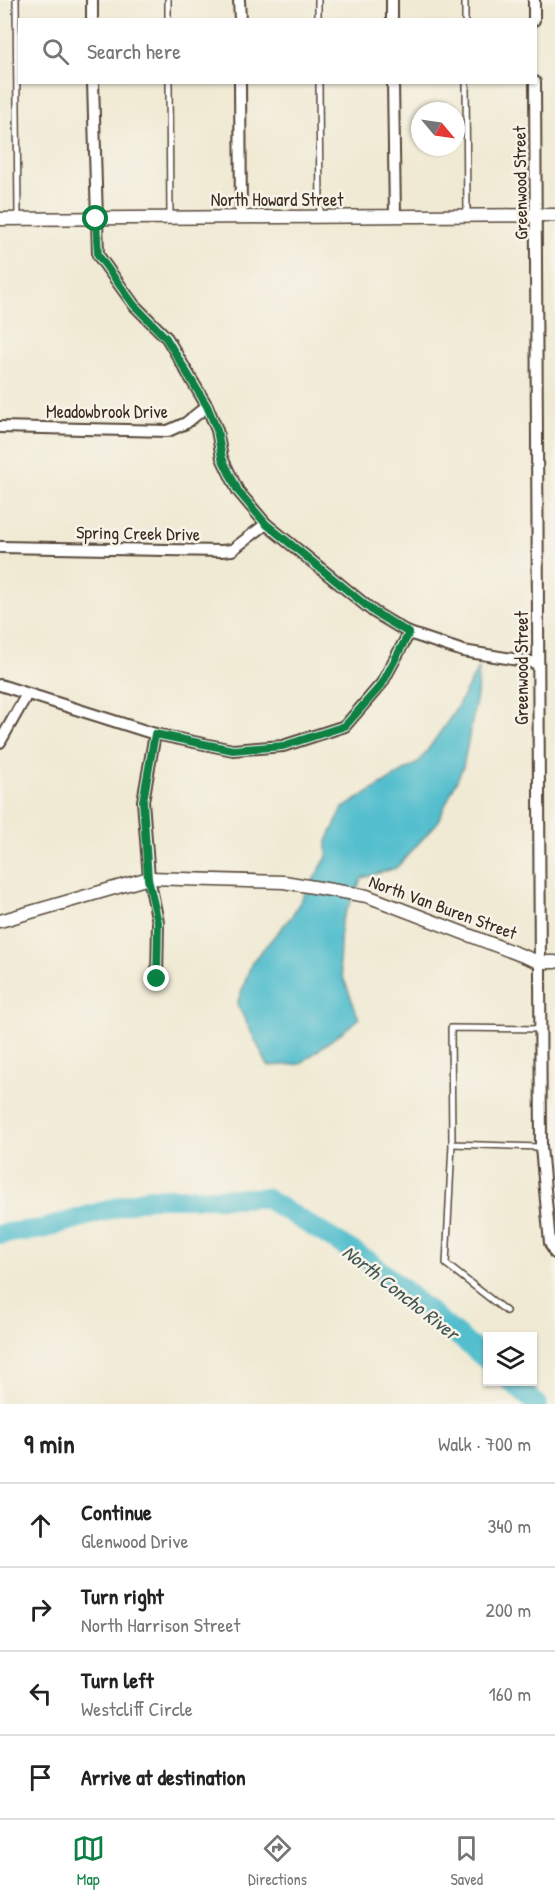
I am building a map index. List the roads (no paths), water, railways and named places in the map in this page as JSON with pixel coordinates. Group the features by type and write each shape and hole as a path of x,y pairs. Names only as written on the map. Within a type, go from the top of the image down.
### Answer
{"street":[{"path":"92,0 92,18"},
{"path":"239,0 240,18"},
{"path":"392,0 392,18"},
{"path":"534,0 534,18"},
{"path":"93,84 98,255 134,305 166,338 207,406 217,430 222,458 238,491 266,524 374,612 409,633 464,651 537,663"},
{"path":"240,84 241,218"},
{"path":"393,84 394,216"},
{"name":"Greenwood Street","path":"535,84 538,215 537,663 541,1147 552,1225 550,1243 555,1253"},
{"name":"North Howard Street","path":"0,219 555,215"},
{"name":"Meadowbrook Drive","path":"0,427 168,431 186,423 207,406"},
{"name":"Spring Creek Drive","path":"0,547 221,551 232,550 266,524"},
{"path":"0,685 155,734 233,750 283,746 345,726 382,684 409,633"},
{"path":"0,742 27,694"},
{"path":"155,734 143,801 148,879 158,922 157,979"},
{"name":"North Van Buren Street","path":"0,921 148,879 284,882 368,896 539,962 555,962"}],"lane":[{"path":"16,0 18,219"},
{"path":"168,0 168,18"},
{"path":"318,0 318,18"},
{"path":"465,0 465,18"},
{"path":"169,84 170,218"},
{"path":"319,84 320,217"},
{"path":"466,84 466,216"},
{"path":"506,1311 446,1264 452,1144 452,1028 540,1029"},
{"path":"452,1144 541,1147"}],"water":[{"path":"479,667 477,696 463,767 437,823 396,868 362,878 341,922 339,966 359,1019 300,1064 268,1066 237,1004 252,962 291,917 327,857 327,841 343,808 419,762 453,714"}],"waterway":[{"name":"North Concho River","path":"0,1234 42,1229 149,1198 265,1198 369,1261 483,1357"},
{"name":"North Concho River","path":"516,1386 537,1404"}]}
